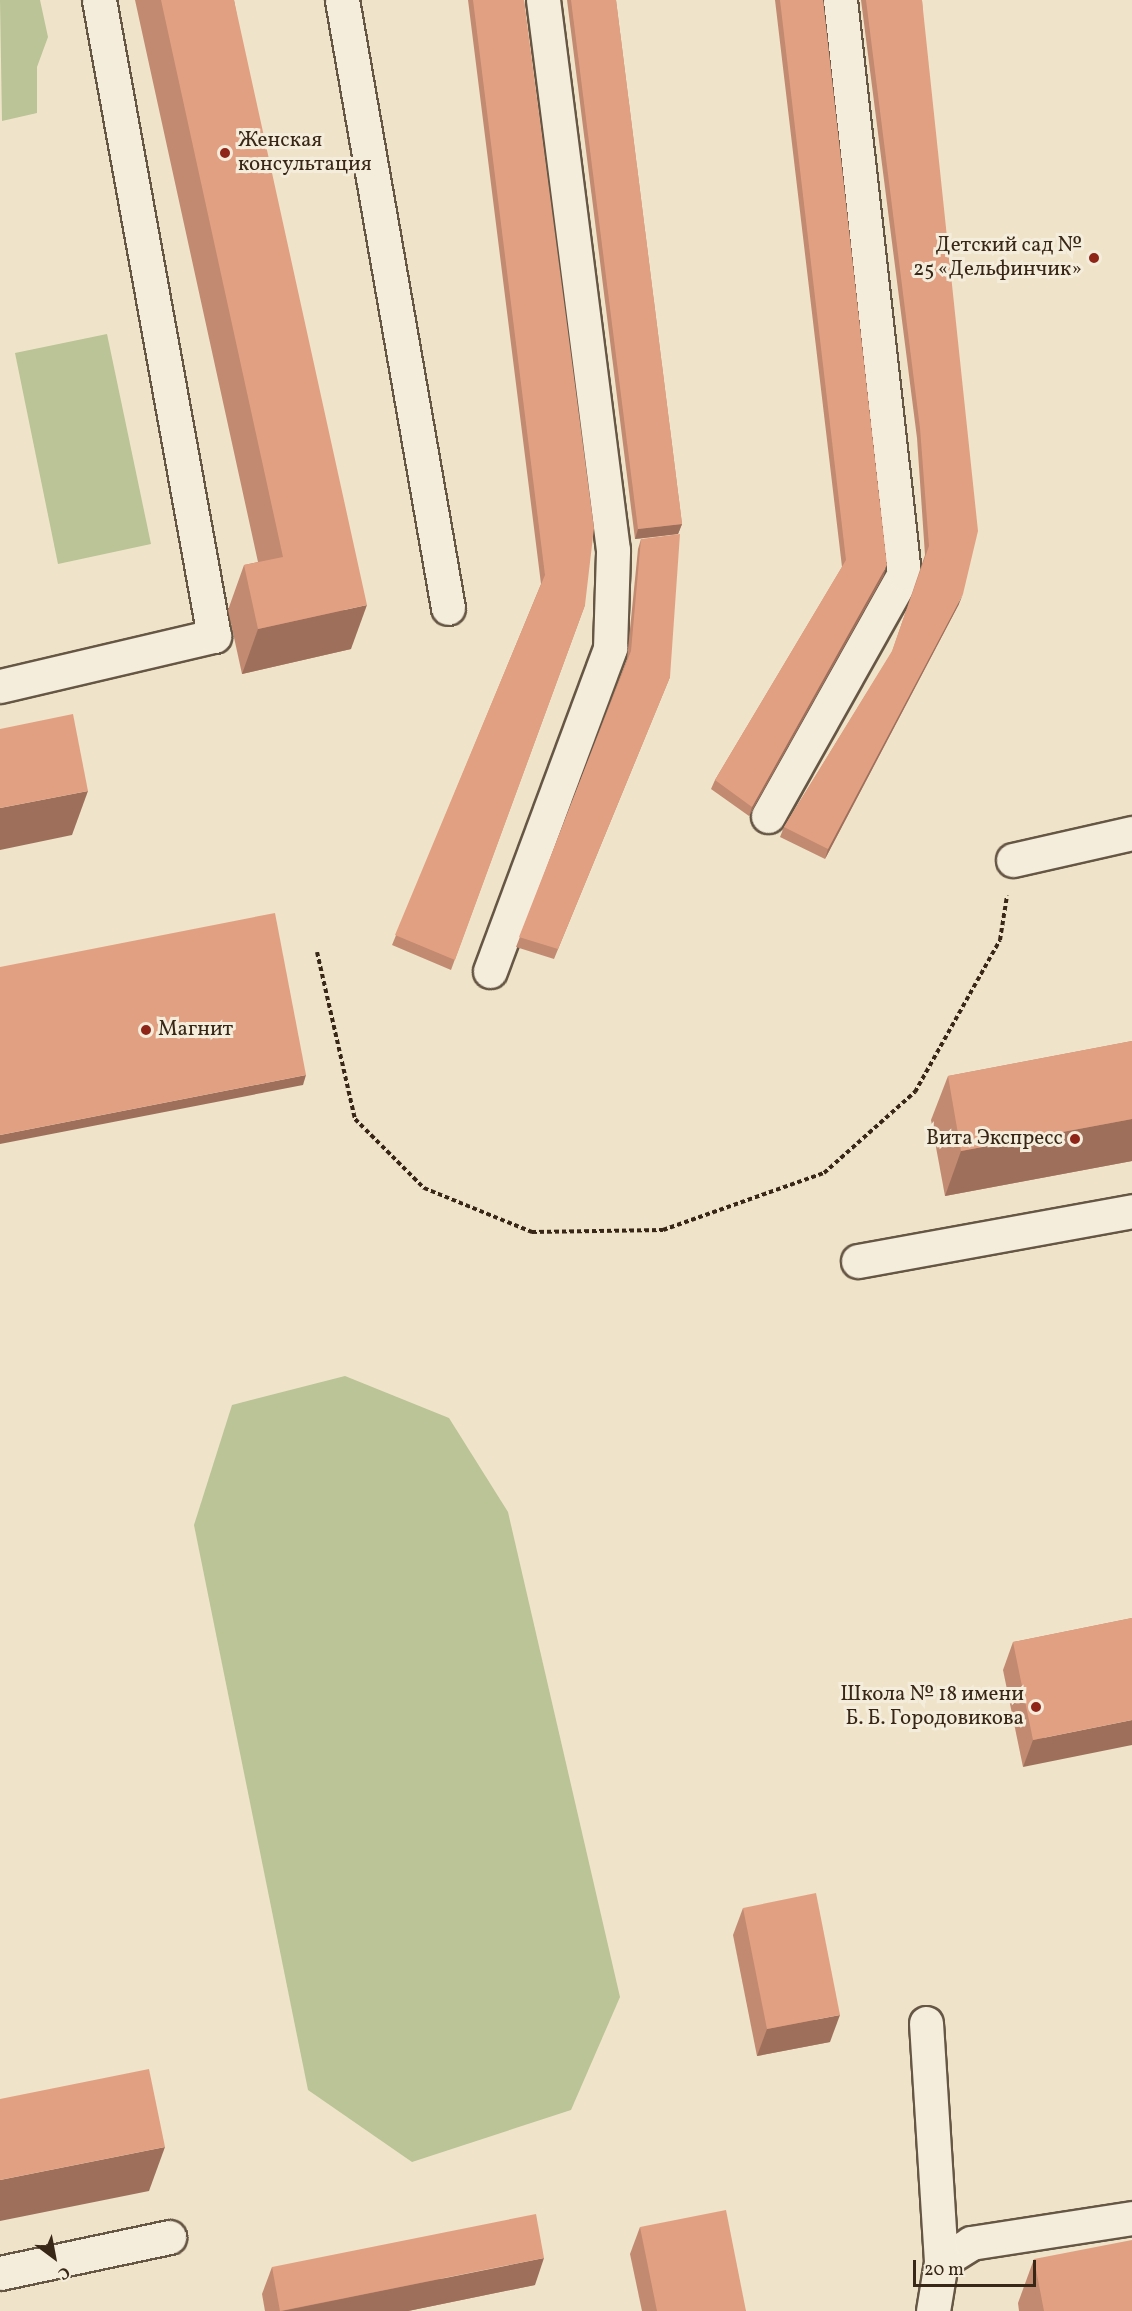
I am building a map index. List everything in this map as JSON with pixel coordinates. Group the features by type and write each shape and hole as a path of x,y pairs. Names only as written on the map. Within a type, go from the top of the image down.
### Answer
{"lane":[{"path":"0,686 214,636 99,0"},
{"path":"342,0 448,608"},
{"path":"490,971 610,648 613,550 543,0"},
{"path":"768,816 904,573 840,0"},
{"path":"1013,860 1132,833"},
{"path":"858,1261 1132,1211"},
{"path":"926,2023 941,2262 933,2311"},
{"path":"941,2262 971,2243 1132,2218"},
{"path":"0,2273 169,2238"}],"path":[{"path":"317,952 355,1119 424,1188 532,1232 663,1230 824,1173 915,1092 1000,940 1013,860"}],"green space":[{"path":"0,0 40,0 48,37 37,67 37,113 2,121"},
{"path":"107,334 151,544 58,564 15,353"},
{"path":"345,1376 449,1418 508,1512 620,1997 571,2110 412,2162 308,2090 194,1525 232,1405"}],"building":[{"path":"161,0 234,0 367,605 258,629 244,565 283,557"},
{"path":"473,0 524,0 594,528 585,605 455,960 395,935 545,575"},
{"path":"571,0 616,0 682,524 638,529"},
{"path":"780,0 823,0 887,565 752,807 715,780 846,560"},
{"path":"866,0 922,0 978,531 963,594 828,849 784,827 892,651 929,546 920,428"},
{"path":"680,534 670,677 558,949 519,937 631,651 641,539"},
{"path":"73,714 88,791 0,808 0,729"},
{"name":"Магнит","path":"275,913 306,1075 0,1135 0,967"},
{"path":"1132,1041 1132,1119 961,1151 948,1076"},
{"path":"1132,1618 1132,1720 1033,1740 1013,1642"},
{"path":"816,1893 840,2015 767,2029 743,1908"},
{"path":"149,2069 165,2147 0,2180 0,2099"},
{"path":"726,2210 746,2311 657,2311 640,2227"},
{"path":"536,2214 544,2258 280,2311 272,2267"},
{"path":"1132,2240 1132,2311 1044,2311 1034,2259"}],"place":[{"name":"Женская консультация","path":"225,153"},
{"name":"Детский сад № 25 «Дельфинчик»","path":"1094,258"},
{"name":"Магнит","path":"146,1030"},
{"name":"Вита Экспресс","path":"1075,1139"},
{"name":"Школа № 18 имени Б. Б. Городовикова","path":"1036,1707"}]}
